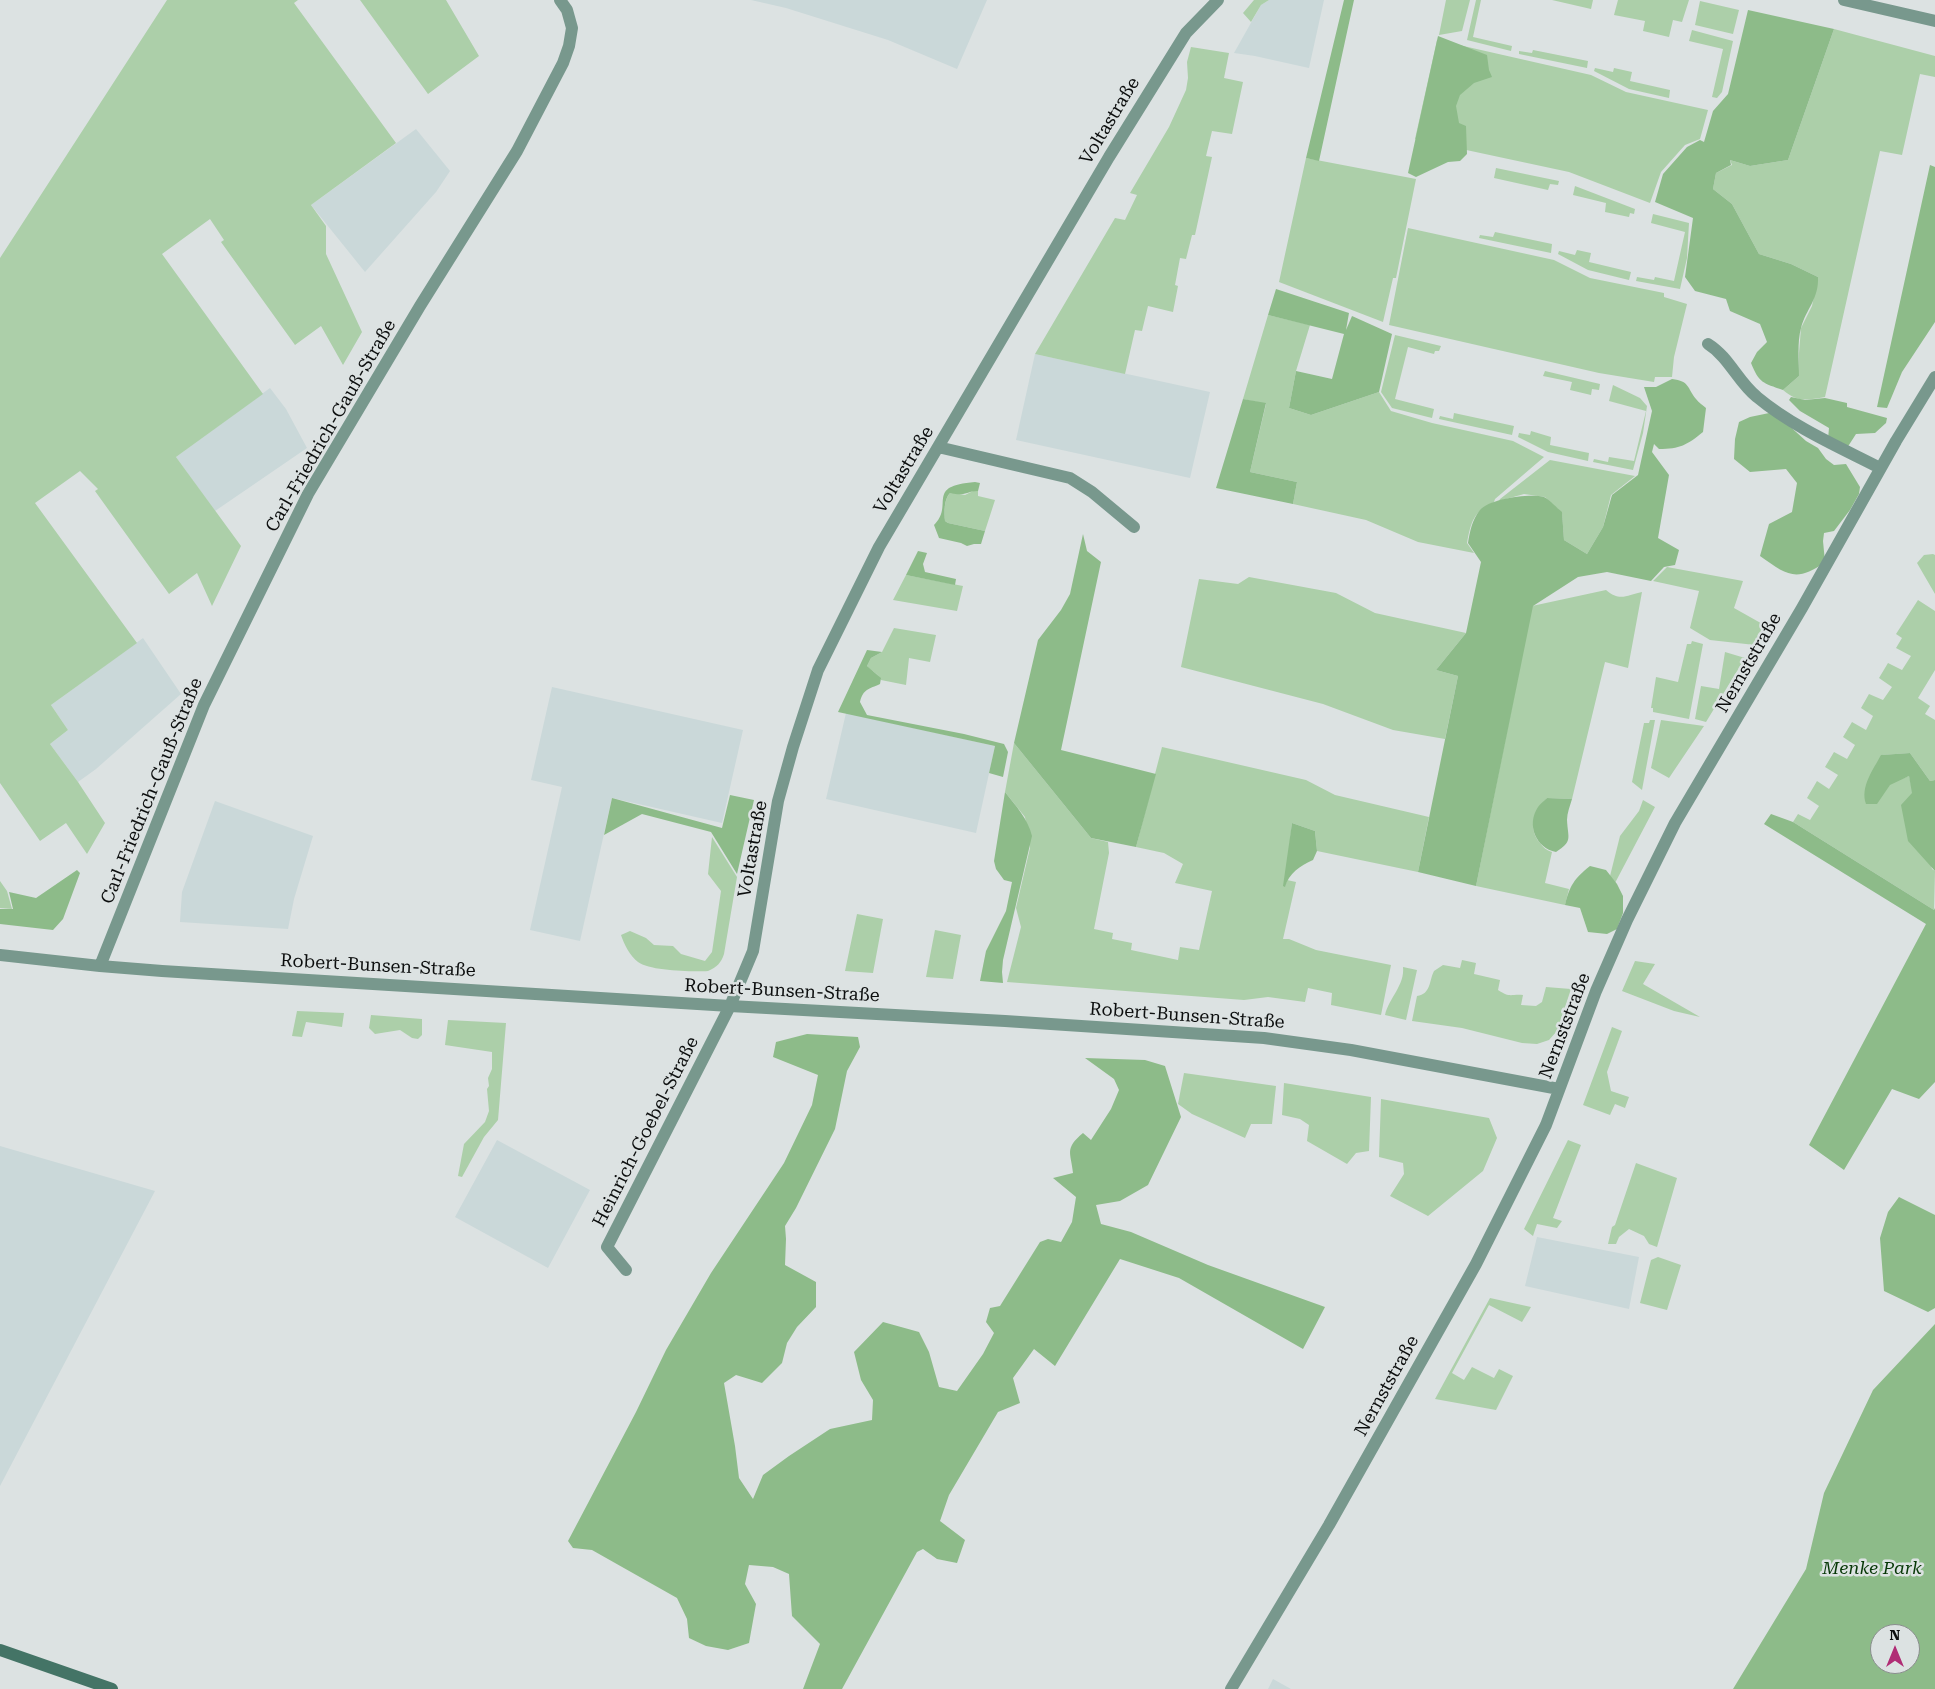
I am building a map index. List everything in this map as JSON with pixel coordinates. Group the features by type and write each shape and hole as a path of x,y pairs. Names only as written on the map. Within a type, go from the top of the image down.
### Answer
{"main road":[{"path":"0,1650 112,1689"}],"street":[{"name":"Carl-Friedrich-Gauß-Straße","path":"100,966 204,705 308,494 420,306 517,151 563,63 570,46 572,28 567,10 560,0"},
{"name":"Voltastraße","path":"730,1006 753,951 778,801 818,670 879,547 1143,99 1190,28 1218,0"},
{"path":"1844,0 1935,21"},
{"path":"1708,344 1720,352 1743,383 1758,399 1803,428 1880,468"},
{"name":"Nernststraße","path":"1231,1689 1333,1517 1476,1264 1546,1125 1596,991 1627,920 1676,824 1802,608 1880,468 1935,377"},
{"path":"938,447 1070,478 1092,492 1134,527"},
{"name":"Robert-Bunsen-Straße","path":"0,955 100,966 1264,1038 1351,1050 1559,1090"},
{"name":"Heinrich-Goebel-Straße","path":"626,1270 607,1247 730,1006"}],"shaded area":[{"path":"751,0 987,0 957,69 888,40 786,8"},
{"path":"1269,0 1324,0 1309,68 1234,53 1261,5"},
{"path":"416,129 450,171 436,192 365,272 311,205"},
{"path":"1035,354 1210,392 1190,478 1016,440"},
{"path":"270,388 286,409 307,448 215,511 176,457"},
{"path":"143,638 181,694 96,769 78,782 50,744 68,730 51,705"},
{"path":"552,687 743,730 722,823 612,798 580,941 530,930 562,787 531,780"},
{"path":"846,713 995,746 976,833 826,799"},
{"path":"215,801 313,836 294,899 288,929 180,922 182,892"},
{"path":"497,1140 590,1190 548,1268 455,1217"},
{"path":"0,1146 155,1191 0,1486"},
{"path":"1537,1237 1639,1257 1629,1309 1525,1286"},
{"path":"1273,1679 1291,1689 1268,1689"}],"green space":[{"path":"167,0 298,0 294,3 396,143 311,205 326,226 326,254 362,332 343,365 321,326 295,345 221,242 224,240 210,219 162,254 263,394 176,457 241,546 212,606 197,573 169,594 95,491 98,489 80,471 35,503 137,643 51,705 68,730 50,744 105,823 87,854 66,823 40,841 0,783 0,258"},
{"path":"360,0 446,0 479,56 428,94"},
{"path":"1254,0 1269,0 1261,5 1251,22 1243,13"},
{"path":"1344,0 1354,0 1319,161 1306,158"},
{"path":"1446,0 1470,0 1462,31 1439,35"},
{"path":"1476,0 1481,0 1473,37 1512,46 1511,51 1467,40"},
{"path":"1552,0 1593,0 1591,9"},
{"path":"1618,0 1689,0 1682,22 1673,20 1669,37 1643,31 1645,21 1614,15"},
{"path":"1700,1 1739,10 1733,34 1695,25"},
{"path":"1748,10 1834,29 1788,160 1750,166 1730,160 1731,165 1716,173 1713,189 1732,204 1759,254 1791,264 1818,277 1816,292 1803,321 1800,334 1799,376 1783,390 1762,381 1751,363 1757,352 1767,342 1760,324 1730,311 1726,299 1695,291 1685,277 1693,218 1655,202 1663,174 1687,147 1700,140 1704,142 1713,111 1728,94"},
{"path":"1834,29 1935,56 1935,77 1920,74 1902,155 1880,151 1825,397 1798,399 1783,390 1799,376 1801,328 1812,306 1818,277 1791,264 1759,254 1732,204 1713,189 1716,173 1732,165 1730,160 1750,166 1788,160"},
{"path":"1692,30 1733,41 1722,92 1717,98 1712,97 1723,49 1689,41"},
{"path":"1438,36 1487,55 1492,77 1474,83 1460,95 1456,106 1459,123 1466,126 1467,154 1460,161 1448,162 1416,177 1408,173"},
{"path":"1437,40 1591,75 1626,92 1708,110 1700,139 1685,145 1661,172 1650,203 1569,172 1415,139"},
{"path":"1191,47 1229,53 1224,78 1243,82 1232,134 1212,131 1206,156 1212,157 1195,235 1192,235 1186,259 1180,258 1175,285 1178,286 1173,312 1148,306 1142,331 1135,330 1125,374 1035,354 1115,218 1125,220 1137,195 1130,193 1169,127 1186,90 1188,78 1187,62"},
{"path":"1533,50 1588,61 1587,68 1519,54 1519,51 1532,53"},
{"path":"1595,68 1613,72 1614,68 1632,72 1630,81 1670,90 1669,98 1629,89 1594,71"},
{"path":"1306,158 1416,179 1396,278 1393,278 1383,322 1279,282"},
{"path":"1930,165 1935,167 1935,322 1902,372 1887,408 1877,407"},
{"path":"1496,168 1559,181 1558,185 1550,184 1548,190 1494,178"},
{"path":"1575,186 1635,209 1634,214 1630,213 1629,217 1605,212 1606,203 1573,195"},
{"path":"1653,214 1689,223 1687,258 1680,289 1636,281 1637,277 1654,280 1655,277 1674,281 1685,232 1651,223"},
{"path":"1408,228 1554,260 1590,278 1664,293 1664,297 1687,304 1674,357 1672,377 1655,377 1654,382 1599,373 1389,325"},
{"path":"1495,232 1552,244 1551,253 1479,238 1480,235 1493,237"},
{"path":"1577,250 1591,253 1589,262 1631,272 1629,280 1588,270 1558,254 1559,251 1575,255"},
{"path":"1276,289 1349,313 1346,330 1352,316 1392,334 1379,392 1311,415 1289,408 1296,371 1332,379 1344,334 1268,315"},
{"path":"1268,315 1310,325 1296,371 1289,408 1311,415 1379,392 1391,411 1432,423 1513,441 1544,457 1474,518 1467,543 1474,553 1418,542 1366,520 1293,504 1297,482 1250,472 1266,404 1243,399"},
{"path":"1395,335 1441,346 1439,351 1435,351 1434,354 1408,347 1395,399 1434,409 1432,418 1392,408 1381,392"},
{"path":"1545,371 1600,384 1599,390 1592,389 1591,395 1570,390 1572,382 1543,376"},
{"path":"1672,379 1685,383 1697,400 1706,408 1703,432 1688,443 1678,447 1659,449 1654,444 1652,452 1669,475 1658,538 1679,550 1675,565 1664,567 1651,581 1607,572 1578,577 1533,606 1476,886 1418,872 1458,676 1436,670 1466,633 1481,562 1468,543 1475,518 1485,506 1501,500 1529,496 1544,497 1562,512 1564,540 1587,554 1603,527 1612,495 1638,475 1652,411 1644,387 1656,387"},
{"path":"1613,385 1640,398 1647,406 1643,433 1633,470 1593,462 1594,459 1608,462 1609,457 1634,461 1646,411 1609,401"},
{"path":"1791,397 1805,400 1825,398 1847,403 1847,407 1887,418 1886,423 1875,433 1856,434 1847,448 1828,439 1829,428 1800,411 1789,400"},
{"path":"1243,399 1266,403 1250,472 1297,482 1293,504 1216,488"},
{"path":"1774,412 1806,441 1818,448 1826,459 1834,465 1846,464 1860,487 1859,494 1850,510 1834,531 1824,533 1825,562 1806,573 1792,574 1785,572 1760,556 1769,524 1792,512 1797,483 1786,469 1750,472 1734,459 1735,439 1739,422 1750,417"},
{"path":"1454,413 1514,426 1512,435 1439,419 1440,416 1453,419"},
{"path":"1531,431 1551,437 1550,445 1589,453 1588,461 1548,452 1518,437 1519,433 1530,435"},
{"path":"1550,460 1635,476 1611,495 1603,527 1587,554 1564,540 1562,513 1545,497 1524,494 1499,501"},
{"path":"980,483 978,491 963,494 950,493 945,506 945,521 985,531 981,544 967,546 939,538 934,525 940,518 945,492 959,484"},
{"path":"975,490 978,491 978,496 995,500 985,531 945,521 946,503 950,493 965,495"},
{"path":"1083,534 1087,551 1101,562 1061,750 1156,774 1136,847 1091,838 1014,743 1038,640 1061,610 1070,594"},
{"path":"918,551 927,553 923,564 925,572 956,579 955,585 906,575"},
{"path":"1924,555 1935,555 1935,594 1917,563"},
{"path":"1667,567 1743,581 1734,608 1766,626 1755,645 1710,640 1690,628 1699,591 1653,581"},
{"path":"906,575 963,586 957,611 893,600"},
{"path":"1249,577 1336,593 1375,613 1466,633 1436,670 1458,676 1445,739 1393,730 1323,704 1181,667 1199,579 1238,584"},
{"path":"1606,590 1620,597 1642,592 1628,668 1605,662 1572,799 1547,798 1536,814 1533,826 1540,843 1545,849 1552,852 1545,883 1569,889 1565,905 1476,886 1532,606"},
{"path":"1918,600 1935,611 1935,670 1918,698 1930,706 1925,714 1935,720 1935,780 1930,781 1910,753 1882,755 1884,785 1909,776 1932,869 1935,871 1934,910 1793,822 1798,814 1810,820 1819,806 1807,798 1817,781 1829,789 1838,775 1825,767 1834,752 1847,759 1855,745 1843,737 1852,722 1866,730 1873,716 1861,708 1869,694 1883,700 1892,687 1879,678 1888,663 1902,670 1911,656 1896,648 1902,638 1896,634"},
{"path":"894,628 936,635 930,662 909,658 906,685 881,680 867,666 871,658 882,652"},
{"path":"1692,641 1703,644 1689,719 1653,712 1653,708 1651,708 1656,677 1678,682 1687,644 1691,644"},
{"path":"867,650 882,652 871,658 867,666 881,678 880,684 867,690 861,698 860,702 867,715 1004,744 1008,752 1003,777 989,773 995,746 838,712"},
{"path":"1725,652 1745,658 1706,722 1695,719 1701,686 1719,689"},
{"path":"1650,720 1655,720 1642,790 1632,782 1644,723 1649,723"},
{"path":"1661,720 1704,726 1669,778 1651,768"},
{"path":"1014,743 1091,838 1108,842 1109,853 1094,929 1113,933 1112,939 1132,943 1131,950 1178,960 1180,947 1199,950 1212,891 1175,883 1183,864 1164,853 1136,847 1162,747 1306,780 1335,795 1429,817 1418,872 1317,851 1315,831 1292,823 1285,886 1287,880 1296,882 1283,939 1289,939 1316,950 1391,965 1381,1015 1331,1005 1332,993 1308,988 1305,1002 1268,997 1244,1000 1007,982 1021,927 1016,908 1030,848 1025,817 1005,792"},
{"path":"1910,753 1930,781 1935,780 1935,871 1908,841 1901,805 1912,793 1909,776 1890,785 1877,804 1866,804 1866,785 1881,755"},
{"path":"1005,792 1025,818 1032,836 1003,960 1003,983 980,981 986,951 1006,911 1012,882 1004,880 996,869 994,861"},
{"path":"730,795 754,800 737,874 711,832 642,814 604,835 612,798 722,828"},
{"path":"1547,798 1572,799 1567,817 1568,839 1565,845 1556,852 1549,850 1538,841 1533,828 1535,814 1539,806"},
{"path":"1643,800 1655,807 1615,883 1609,880 1620,836 1639,811"},
{"path":"1771,814 1793,822 1934,910 1935,908 1935,1082 1919,1099 1892,1089 1844,1170 1809,1145 1926,924 1764,824"},
{"path":"1292,823 1315,831 1317,851 1313,860 1299,867 1292,874 1285,887 1283,886"},
{"path":"712,837 737,877 722,960 708,971 661,969 638,962 632,957 621,935 630,931 646,938 654,945 673,946 681,954 705,961 712,952 721,891 708,874"},
{"path":"1590,866 1606,870 1617,884 1623,896 1623,913 1617,929 1607,934 1588,932 1580,908 1565,905 1573,883"},
{"path":"77,870 80,873 63,919 53,930 0,924 0,909 13,909 9,892 36,898"},
{"path":"0,881 7,891 12,909 0,908"},
{"path":"857,914 883,919 873,973 845,971"},
{"path":"935,930 961,935 953,979 926,977"},
{"path":"1462,960 1476,963 1474,974 1500,980 1498,990 1510,995 1523,995 1521,1005 1536,1006 1542,1002 1546,987 1571,989 1557,1031 1549,1040 1537,1044 1522,1043 1462,1028 1412,1021 1417,996 1425,993 1434,971 1443,965 1460,968"},
{"path":"1635,961 1655,964 1643,984 1700,1017 1674,1011 1622,991"},
{"path":"1403,967 1417,970 1406,1020 1385,1015 1402,980"},
{"path":"297,1011 344,1013 342,1027 306,1022 302,1037 292,1036"},
{"path":"371,1015 422,1019 422,1035 418,1039 412,1038 400,1030 375,1034 369,1028"},
{"path":"448,1020 506,1023 498,1120 484,1137 462,1177 458,1176 464,1144 485,1122 489,1111 487,1089 489,1086 488,1078 492,1069 492,1052 445,1045"},
{"path":"1612,1027 1622,1031 1607,1072 1611,1091 1629,1097 1625,1108 1615,1104 1610,1115 1583,1105"},
{"path":"807,1034 858,1037 860,1047 847,1071 835,1129 796,1208 785,1226 785,1265 816,1282 816,1307 797,1327 787,1343 782,1363 762,1383 736,1375 724,1383 739,1478 753,1499 763,1475 789,1456 830,1429 872,1420 873,1400 861,1380 854,1352 883,1322 919,1332 929,1352 939,1387 957,1391 983,1354 994,1333 986,1322 990,1308 1000,1306 1040,1242 1048,1239 1061,1242 1072,1222 1076,1197 1053,1178 1073,1173 1070,1151 1073,1143 1083,1133 1091,1140 1111,1109 1119,1090 1114,1079 1085,1058 1145,1060 1165,1066 1181,1117 1148,1185 1120,1201 1096,1205 1101,1224 1131,1232 1208,1265 1325,1307 1303,1349 1179,1278 1120,1259 1055,1366 1034,1349 1013,1378 1020,1403 998,1412 949,1495 940,1521 965,1540 957,1563 937,1559 923,1549 917,1552 842,1689 803,1689 820,1644 792,1616 789,1574 773,1567 749,1565 745,1584 756,1604 749,1643 728,1650 706,1646 689,1638 687,1619 677,1598 592,1550 573,1548 568,1541 636,1412 666,1350 711,1273 784,1163 812,1105 818,1075 773,1057 776,1042"},
{"path":"1184,1073 1276,1086 1272,1124 1251,1124 1245,1138 1192,1114 1178,1104"},
{"path":"1284,1083 1371,1097 1369,1151 1356,1153 1347,1164 1307,1141 1309,1125 1300,1119 1282,1115"},
{"path":"1381,1099 1489,1118 1497,1138 1483,1171 1428,1216 1390,1196 1404,1174 1403,1163 1379,1157"},
{"path":"1568,1140 1581,1145 1553,1218 1562,1221 1557,1228 1537,1224 1533,1236 1524,1229"},
{"path":"1636,1163 1677,1178 1657,1247 1649,1244 1644,1236 1629,1229 1619,1237 1616,1244 1608,1244 1612,1227 1615,1225"},
{"path":"1899,1197 1935,1215 1935,1308 1928,1312 1884,1291 1880,1238 1888,1212"},
{"path":"1658,1257 1681,1265 1667,1310 1640,1303 1651,1260"},
{"path":"1490,1298 1531,1307 1522,1322 1489,1305 1452,1373 1464,1380 1472,1367 1494,1378 1499,1369 1513,1376 1496,1410 1435,1399"},
{"name":"Menke Park","path":"1935,1324 1935,1689 1733,1689 1806,1569 1824,1493 1873,1390"}]}
